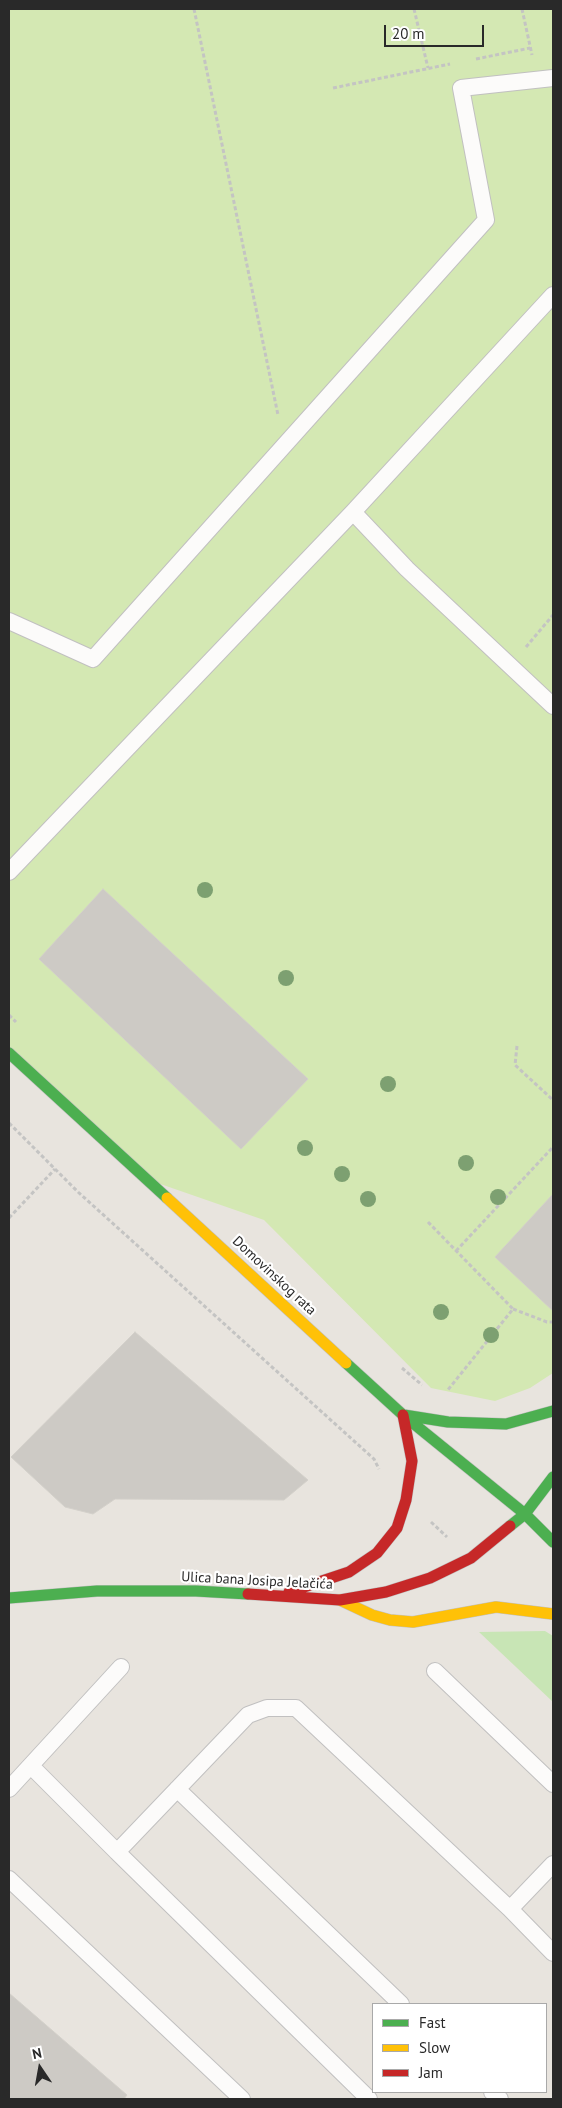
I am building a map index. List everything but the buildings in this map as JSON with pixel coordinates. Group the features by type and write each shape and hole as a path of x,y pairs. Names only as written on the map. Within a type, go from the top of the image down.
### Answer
{"main road":[{"name":"Domovinskog rata","path":"9,1053 403,1415 524,1514 553,1542"},
{"path":"276,1596 349,1572 376,1553 396,1528 406,1500 412,1461 403,1415 448,1422 506,1424 553,1411"},
{"name":"Ulica bana Josipa Jelačića","path":"9,1600 97,1591 196,1591 340,1600 386,1592 430,1578 471,1558 524,1514 553,1477"},
{"path":"340,1600 372,1616 397,1621 413,1622 496,1607 553,1614"}],"lane":[{"path":"9,621 93,659 486,220 461,88 553,78"},
{"path":"9,872 354,512 553,295"},
{"path":"354,512 407,569 553,706"},
{"path":"9,1789 121,1667"},
{"path":"435,1671 553,1784"},
{"path":"117,1852 248,1715 268,1708 296,1708 510,1909 553,1953"},
{"path":"31,1766 369,2099"},
{"path":"177,1789 400,2003"},
{"path":"510,1909 553,1864"},
{"path":"9,1879 242,2099"}],"path":[{"path":"194,9 284,445"},
{"path":"414,9 428,68"},
{"path":"522,9 534,63"},
{"path":"475,59 530,48"},
{"path":"333,88 456,62"},
{"path":"524,650 553,615"},
{"path":"9,1015 23,1028"},
{"path":"517,1046 515,1065 553,1100"},
{"path":"9,1123 78,1192 374,1459 389,1488 406,1500 471,1558"},
{"path":"456,1251 553,1147"},
{"path":"9,1218 55,1169"},
{"path":"428,1222 513,1309 547,1322 553,1322"},
{"path":"446,1392 513,1309"},
{"path":"396,1364 426,1387"}],"green space":[{"path":"9,9 553,9 553,1373 530,1388 495,1401 431,1388 264,1220 146,1179 9,1053"},
{"path":"545,1631 553,1636 553,1702 479,1632"}],"traffic: fast":[{"path":"9,1053 167,1198"},
{"path":"346,1363 403,1415 525,1514 553,1542"},
{"path":"404,1415 448,1422 506,1424 553,1411"},
{"path":"510,1526 525,1514 553,1477"},
{"path":"9,1598 97,1591 196,1591 248,1594"}],"traffic: slow":[{"path":"167,1198 346,1363"},
{"path":"340,1600 372,1615 390,1620 413,1622 496,1607 553,1614"}],"traffic: jam":[{"path":"289,1592 349,1572 377,1553 397,1528 406,1500 412,1461 403,1415"},
{"path":"248,1594 340,1600 386,1592 430,1578 471,1558 510,1526"}]}
